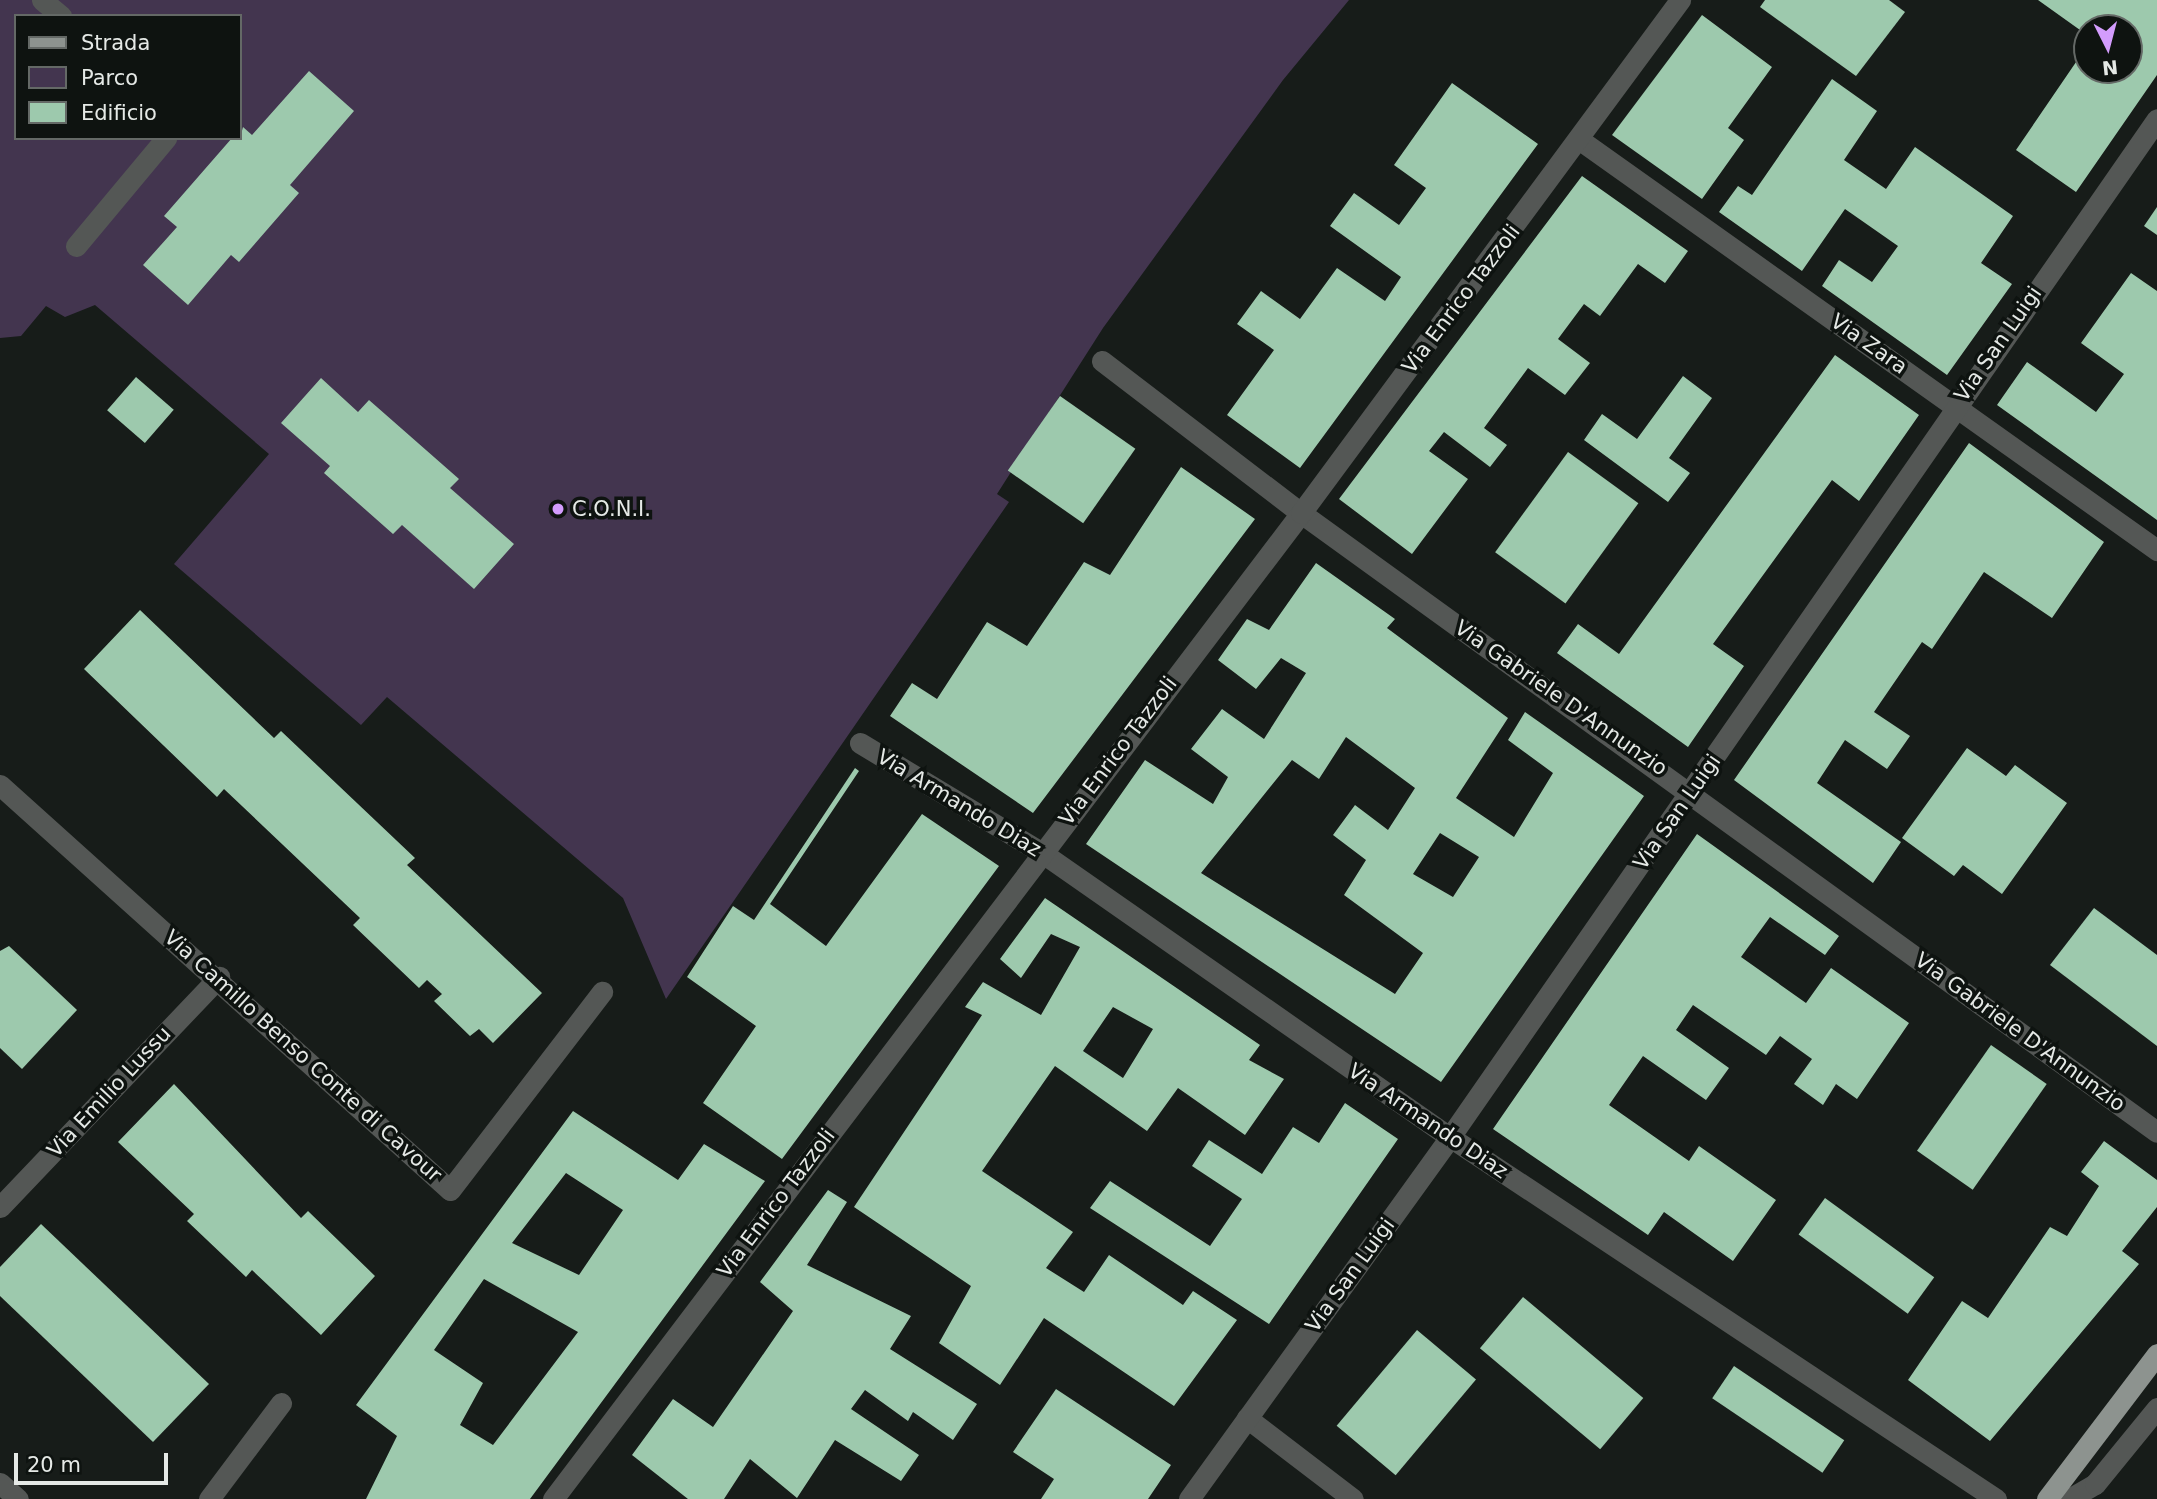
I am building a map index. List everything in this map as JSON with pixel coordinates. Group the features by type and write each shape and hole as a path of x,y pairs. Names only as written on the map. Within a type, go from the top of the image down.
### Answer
{"main road":[{"path":"2047,1499 2157,1353"}],"street":[{"path":"42,0 59,14"},
{"name":"Via Enrico Tazzoli","path":"553,1499 1041,852 1301,513 1580,139 1680,0"},
{"name":"Via San Luigi","path":"1189,1499 1450,1137 1691,791 1955,404 2157,119"},
{"name":"Via Zara","path":"1580,139 2157,550"},
{"path":"75,246 164,140"},
{"name":"Via Gabriele D'Annunzio","path":"1102,361 1301,513 1691,791 2157,1132"},
{"name":"Via Armando Diaz","path":"860,743 1041,852 1450,1137 1996,1499"},
{"name":"Via Camillo Benso Conte di Cavour","path":"0,785 219,977 450,1190 602,992"},
{"name":"Via Emilio Lussu","path":"0,1207 219,977"},
{"path":"209,1499 281,1403"},
{"path":"2069,1499 2095,1484 2157,1408"},
{"path":"1247,1418 1353,1499"},
{"path":"0,1483 18,1499"}],"green space":[{"path":"0,0 1349,0 1283,80 1103,328 997,494 1009,502 666,999 623,898 387,697 361,725 174,564 269,454 95,305 65,317 46,306 21,336 0,338"}],"building":[{"path":"1765,0 1889,0 1905,12 1856,76 1760,7"},
{"path":"2038,0 2157,0 2157,75 2076,192 2016,150 2073,67 2073,84 2143,84 2143,14 2073,14 2073,25"},
{"path":"1702,15 1772,67 1728,128 1744,140 1702,199 1612,135"},
{"path":"309,71 354,111 290,185 299,193 239,262 231,255 188,305 143,265 177,227 164,216 230,140 242,140 243,127 252,135"},
{"path":"1832,79 1877,111 1844,160 1886,189 1915,147 2013,216 1981,263 2012,284 1947,375 1822,286 1839,260 1872,282 1898,246 1845,209 1802,271 1719,212 1738,186 1752,195"},
{"path":"1452,83 1538,144 1300,468 1227,415 1274,350 1237,324 1261,291 1300,319 1337,268 1385,301 1401,277 1330,226 1354,193 1399,225 1426,188 1394,165"},
{"path":"1582,176 1688,251 1665,283 1638,264 1600,316 1584,304 1558,339 1590,363 1565,395 1528,368 1484,428 1507,445 1490,467 1444,432 1429,451 1468,479 1412,554 1339,499"},
{"path":"2157,207 2157,235 2144,226"},
{"path":"2131,273 2157,291 2157,520 1997,405 2027,362 2096,412 2124,374 2081,343"},
{"path":"1835,355 1919,415 1859,501 1832,480 1713,644 1744,666 1688,747 1557,653 1578,624 1619,654"},
{"path":"1683,376 1712,398 1669,458 1690,473 1668,502 1584,440 1602,414 1637,439"},
{"path":"136,377 174,410 145,443 107,410"},
{"path":"321,378 358,412 369,400 459,479 450,488 514,544 474,589 402,525 393,534 324,473 330,466 281,423"},
{"path":"1060,396 1135,449 1083,523 1008,471"},
{"path":"1969,443 2104,542 2052,618 1984,572 1932,649 1922,642 1874,712 1910,736 1887,769 1845,740 1817,783 1901,842 1873,883 1734,780"},
{"path":"1568,452 1638,503 1565,603 1495,552"},
{"path":"1181,467 1255,519 1033,813 890,716 912,683 937,699 987,622 1027,646 1084,562 1110,575"},
{"path":"1316,563 1395,619 1387,628 1508,718 1456,798 1514,837 1553,773 1508,740 1525,712 1644,796 1441,1082 1086,844 1145,760 1213,804 1228,777 1191,749 1222,709 1264,739 1306,673 1281,658 1256,689 1218,660 1247,619 1269,630","holes":["1346,737 1415,788 1388,830 1355,805 1333,835 1366,860 1344,895 1423,953 1395,994 1201,873 1292,760 1319,779","1440,833 1479,857 1453,897 1413,874"]},
{"path":"140,610 274,738 281,731 415,858 407,865 542,993 493,1043 479,1029 470,1036 434,1001 442,994 427,980 419,988 353,925 360,918 224,789 217,797 84,669"},
{"path":"1967,748 2006,776 2015,765 2067,803 2002,894 1963,865 1954,876 1902,838"},
{"path":"855,768 859,771 770,904 826,946 922,814 999,866 782,1159 703,1103 756,1026 687,977 733,906 754,920"},
{"path":"1697,834 1839,936 1825,955 1770,917 1741,957 1806,1003 1831,968 1909,1023 1857,1099 1836,1084 1823,1105 1794,1084 1812,1059 1780,1036 1766,1055 1693,1005 1676,1030 1729,1068 1706,1100 1643,1056 1609,1105 1689,1161 1699,1146 1776,1200 1733,1261 1664,1212 1648,1235 1493,1129"},
{"path":"1045,898 1260,1045 1249,1060 1284,1079 1245,1135 1178,1088 1147,1131 1055,1066 982,1171 1073,1232 1046,1268 1084,1292 1109,1255 1183,1305 1193,1291 1237,1320 1174,1406 1044,1318 1000,1385 939,1343 971,1286 854,1207 982,1015 965,1007 983,982 1041,1015 1080,947 1051,934 1021,978 1000,959","holes":["1113,1007 1153,1029 1123,1078 1083,1051"]},
{"path":"2094,908 2157,955 2157,1046 2050,965"},
{"path":"9,946 77,1010 22,1069 0,1048 0,951"},
{"path":"1991,1045 2047,1084 1973,1190 1917,1151"},
{"path":"174,1084 301,1218 308,1211 375,1276 321,1335 252,1270 246,1277 187,1221 194,1214 118,1142"},
{"path":"1345,1103 1398,1139 1269,1324 1090,1208 1110,1181 1210,1246 1242,1199 1192,1166 1209,1140 1262,1174 1293,1127 1319,1143"},
{"path":"573,1111 678,1180 704,1144 765,1181 530,1499 366,1499 397,1436 356,1405","holes":["566,1173 623,1210 579,1275 512,1243","484,1279 578,1332 493,1445 460,1425 483,1383 434,1350"]},
{"path":"2104,1141 2157,1180 2157,1207 2122,1251 2139,1264 1990,1441 1908,1380 1962,1301 1988,1318 2050,1227 2067,1236 2099,1186 2081,1172"},
{"path":"828,1190 847,1202 807,1265 911,1316 890,1349 977,1404 953,1440 913,1412 908,1421 865,1390 851,1409 919,1455 901,1481 835,1440 797,1498 750,1459 724,1499 688,1499 632,1455 673,1399 713,1427 793,1311 760,1282"},
{"path":"1825,1198 1934,1277 1908,1314 1799,1234"},
{"path":"41,1224 209,1384 153,1442 0,1296 0,1267"},
{"path":"1523,1297 1643,1398 1600,1449 1480,1348"},
{"path":"1417,1330 1476,1379 1396,1475 1337,1426"},
{"path":"1734,1366 1844,1440 1822,1473 1712,1398"},
{"path":"1056,1389 1171,1465 1148,1499 1041,1499 1054,1479 1013,1452"}],"place":[{"name":"C.O.N.I.","path":"558,509"}]}
